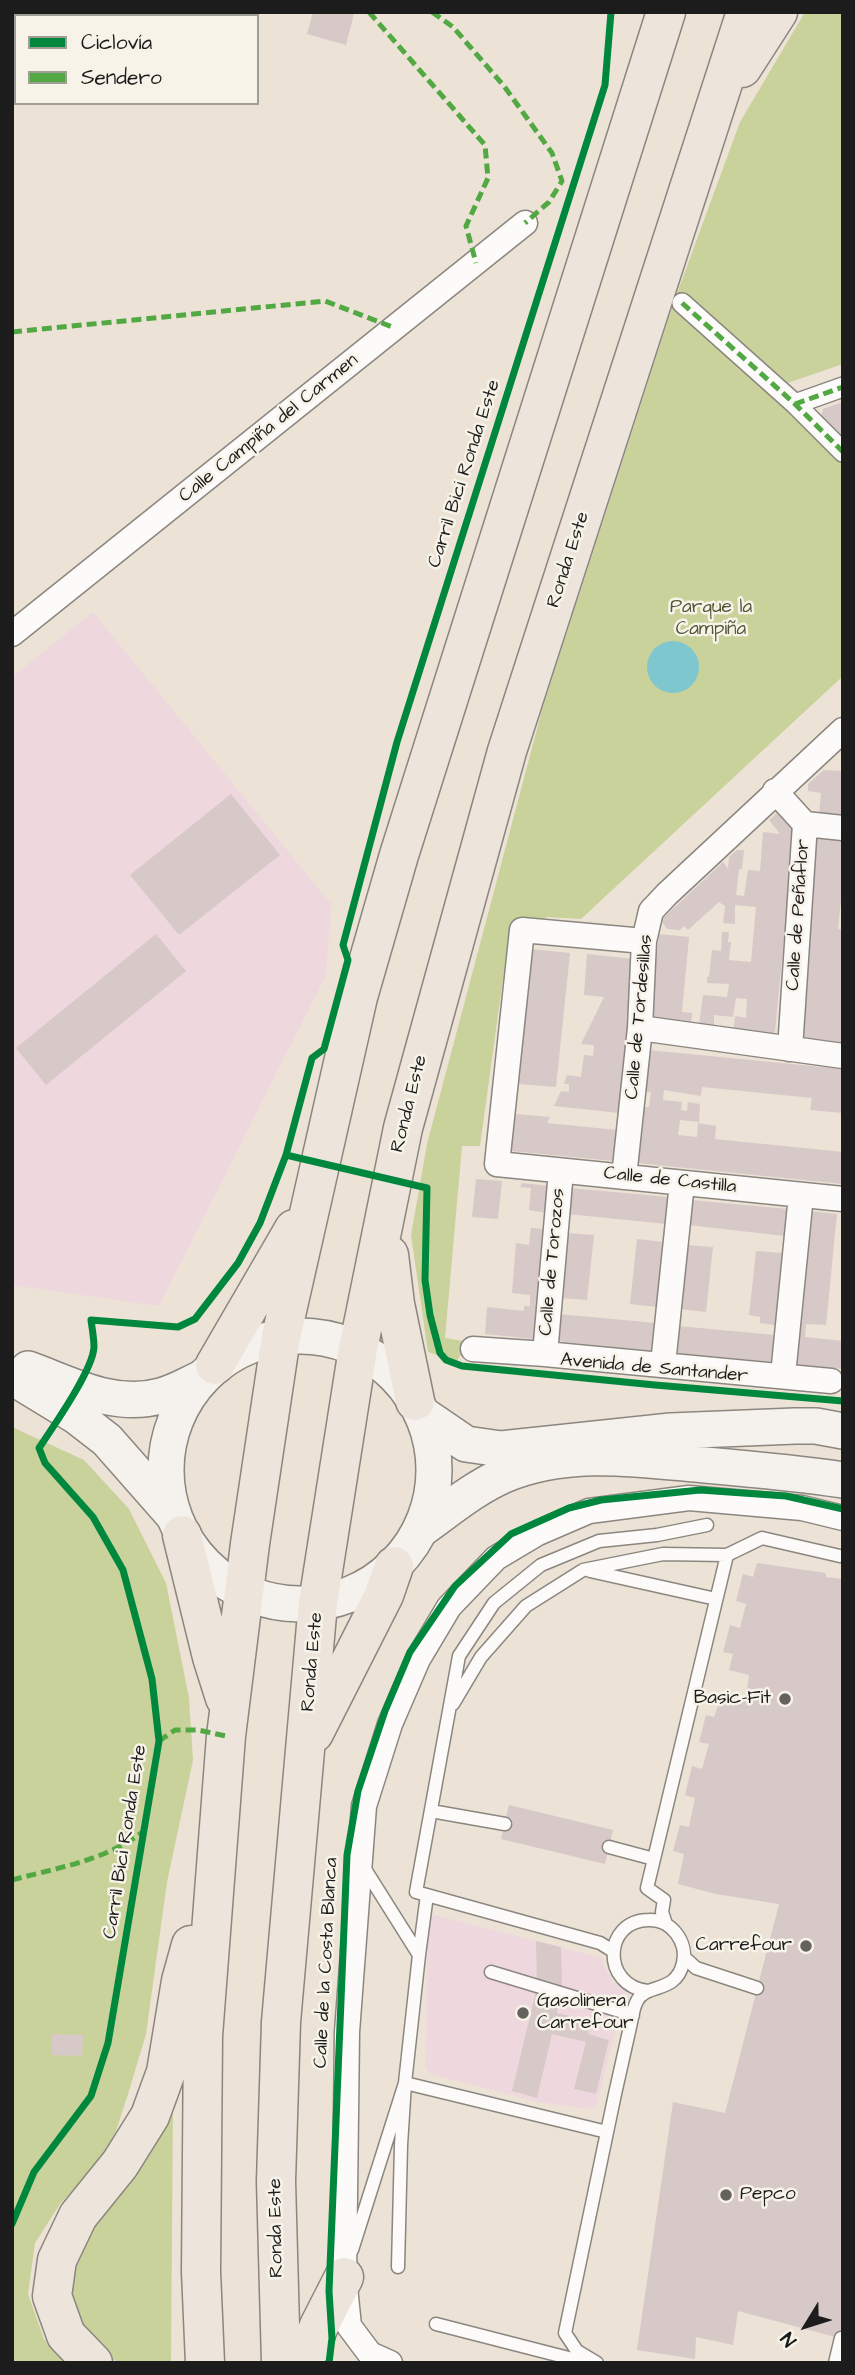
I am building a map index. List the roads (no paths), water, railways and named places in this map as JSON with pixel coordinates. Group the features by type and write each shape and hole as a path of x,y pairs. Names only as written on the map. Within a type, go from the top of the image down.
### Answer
{"highway":[{"path":"644,77 645,12"},
{"path":"205,2363 201,2272 202,2036 229,1713 281,1337 358,997 395,868 666,12"},
{"name":"Ronda Este","path":"281,2363 276,2181 281,2035 318,1603 358,1349 403,1128 507,751 746,12"},
{"path":"714,110 778,12"},
{"path":"208,1372 310,1200"},
{"path":"386,1222 395,1304 418,1408"},
{"path":"178,1526 229,1713"},
{"path":"305,1751 384,1595 394,1566"},
{"path":"93,2363 66,2335 52,2296 57,2260 78,2216 120,2164 150,2116 166,2072 181,1982 219,1842"},
{"path":"304,2363 318,2326 344,2277"}],"main road":[{"path":"12,1363 111,1399 136,1400 161,1396 208,1372 250,1345 281,1337 317,1336 358,1349 383,1364 401,1381 418,1408 433,1452 434,1478 429,1505 420,1530 394,1566 359,1591 318,1603 281,1602 244,1592 212,1571 107,1440 75,1416 12,1377"},
{"path":"178,1526 166,1481 166,1457 174,1423 185,1400 208,1372"},
{"path":"418,1408 466,1444 500,1450 671,1431 795,1426 816,1426 843,1431"},
{"path":"420,1530 481,1487 506,1474 544,1463 608,1456 843,1480"}],"street":[{"name":"Calle Campiña del Carmen","path":"12,634 525,223"},
{"path":"682,303 843,452"},
{"path":"794,404 843,387"},
{"name":"Calle de Tordesillas","path":"624,1177 640,1028 644,941 651,911 775,791 843,730"},
{"name":"Calle de Peñaflor","path":"775,791 805,824 790,1049"},
{"path":"805,824 843,828"},
{"name":"Calle de Castilla","path":"644,941 522,930 497,1164 843,1199"},
{"path":"640,1028 843,1056"},
{"name":"Calle de Torozos","path":"545,1354 561,1171"},
{"path":"663,1364 682,1183"},
{"path":"783,1375 801,1195"},
{"name":"Avenida de Santander","path":"472,1349 831,1381"},
{"name":"Calle de la Costa Blanca","path":"390,2363 370,2354 349,2326 344,2277 347,2032 364,1806 390,1724 418,1659 449,1607 496,1558 538,1533 589,1511 689,1498 802,1508 843,1518"}],"lane":[{"path":"613,1951 600,1943 416,1892 459,1656 494,1603 541,1565 599,1541 657,1535 708,1525"},
{"path":"448,1714 481,1657 526,1606 583,1570 663,1554 727,1555 762,1538 840,1556"},
{"path":"660,1918 664,1900 647,1888 727,1555"},
{"path":"583,1570 716,1600"},
{"path":"431,1811 505,1824"},
{"path":"609,1847 654,1858"},
{"path":"360,1861 419,1955"},
{"path":"398,2267 405,2084 427,1895"},
{"path":"600,1943 617,1937 632,1923 660,1918"},
{"path":"635,1993 667,1985 680,1971 684,1957 680,1938 660,1918"},
{"path":"597,2363 577,2351 565,2333 635,1993 617,1972 613,1951 617,1937"},
{"path":"684,1957 696,1968 757,1988"},
{"path":"680,1971 696,1968"},
{"path":"491,1972 632,2015"},
{"path":"344,2277 405,2084"},
{"path":"405,2084 607,2132"},
{"path":"436,2324 589,2363"},
{"path":"835,2363 841,2338"}],"water":[{"path":"673,641 683,643 691,649 697,657 697,677 691,685 683,691 673,693 663,691 655,685 649,677 647,667 649,657 655,649 663,643"}],"place":[{"name":"Basic-Fit","path":"785,1699"},
{"name":"Carrefour","path":"806,1946"},
{"name":"Gasolinera Carrefour","path":"523,2013"},
{"name":"Pepco","path":"726,2195"}],"park label":[{"name":"Parque la Campiña","path":"711,619"}]}
